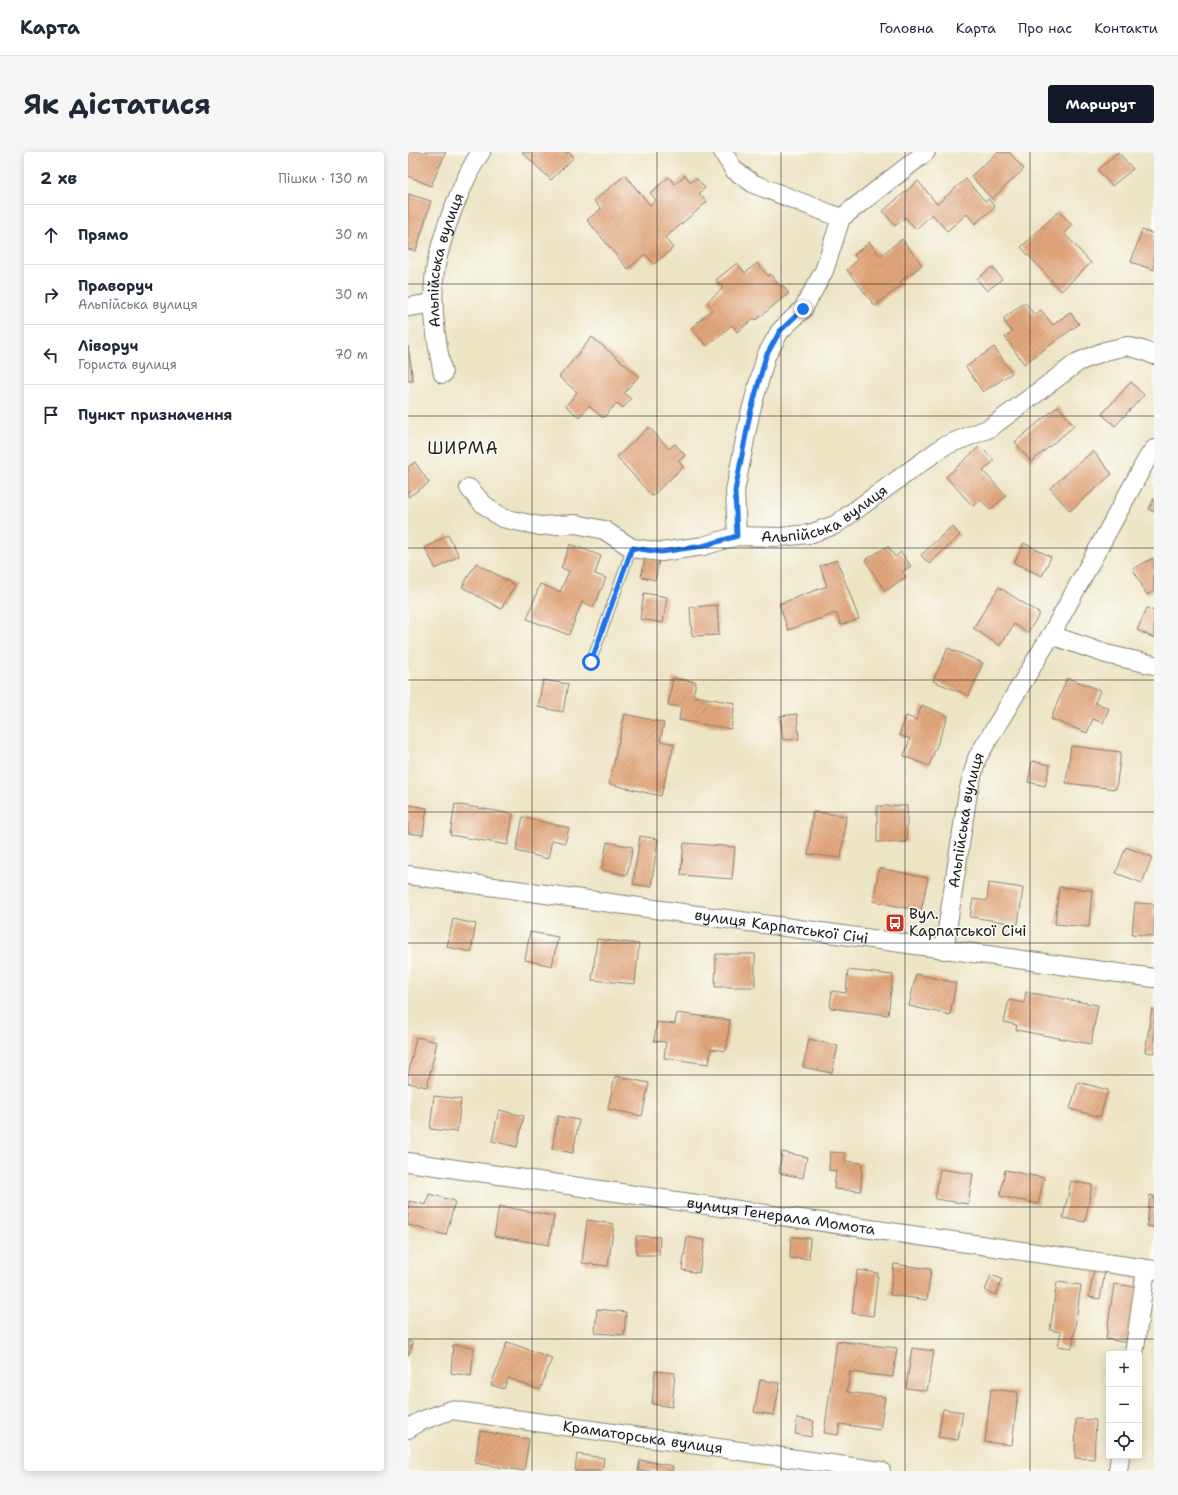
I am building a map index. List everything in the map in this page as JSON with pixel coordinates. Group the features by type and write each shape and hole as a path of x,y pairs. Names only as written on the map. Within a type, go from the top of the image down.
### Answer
{"street":[{"name":"Альпійська вулиця","path":"443,374 438,349 434,303 436,266 451,212 472,165 481,152"},
{"path":"723,152 734,170 754,184 841,218"},
{"path":"737,536 735,491 750,414 766,356 780,331 803,309 824,271 841,218 926,152"},
{"path":"408,307 434,303"},
{"name":"Альпійська вулиця","path":"469,488 482,503 502,518 540,526 576,524 604,530 632,548 661,552 703,546 737,536 809,534 835,525 944,446 990,428 1078,362 1105,351 1127,346 1154,355"},
{"name":"Альпійська вулиця","path":"944,950 968,792 977,758 1051,635 1147,459 1154,449"},
{"path":"1051,635 1106,654 1154,665"},
{"name":"вулиця Карпатської Січі","path":"408,875 1154,978"},
{"name":"вулиця Генерала Момота","path":"408,1162 1150,1269"},
{"path":"1135,1351 1150,1269"},
{"name":"Краматорська вулиця","path":"408,1429 421,1421 451,1410 881,1471"},
{"path":"1118,1471 1120,1459"}],"lane":[{"path":"591,662 632,548"}],"building":[{"path":"408,152 446,152 431,186 408,176"},
{"path":"522,152 569,152 574,157 551,180"},
{"path":"998,152 1009,152 1024,169 992,199 971,176"},
{"path":"1118,152 1133,169 1112,186 1098,170"},
{"path":"625,175 650,205 656,200 650,193 669,177 675,184 685,175 691,182 696,178 705,188 699,193 707,202 665,238 673,248 654,264 645,254 628,269 587,220 601,209 594,201"},
{"path":"966,179 985,201 988,199 995,207 975,224 967,214 947,231 932,214 916,229 905,217 895,226 883,211 918,181 937,204"},
{"path":"408,194 431,201 416,251 408,249"},
{"path":"1059,211 1072,225 1064,233 1091,263 1061,291 1021,247"},
{"path":"1142,230 1154,234 1154,270 1131,262"},
{"path":"902,239 922,265 900,282 902,285 875,306 847,270 858,260 854,255 869,242 880,256"},
{"path":"737,263 745,273 757,263 768,276 770,274 781,287 782,285 789,293 756,320 754,318 737,332 732,325 707,346 691,328 713,309 707,302 723,288 716,280"},
{"path":"992,267 1002,279 987,291 977,279"},
{"path":"1025,302 1034,315 1041,310 1053,325 1070,312 1079,324 1024,364 1005,337 1012,332 1003,319"},
{"path":"592,337 639,376 624,393 631,399 623,408 617,403 603,418 589,406 579,417 566,406 577,392 559,377"},
{"path":"408,346 413,381 408,381"},
{"path":"994,347 1012,373 983,392 966,367"},
{"path":"1131,382 1144,395 1115,426 1102,414"},
{"path":"1058,406 1074,426 1031,462 1015,442"},
{"path":"649,427 669,449 675,444 685,455 679,461 683,467 652,496 617,457"},
{"path":"980,446 994,461 983,471 1006,496 990,510 980,499 973,506 946,477"},
{"path":"1093,451 1112,474 1070,511 1050,488"},
{"path":"415,462 429,483 408,497 408,467"},
{"path":"1154,498 1154,512 1149,509"},
{"path":"952,526 960,535 929,564 921,555"},
{"path":"448,535 459,556 436,569 425,548"},
{"path":"1024,543 1051,557 1042,576 1014,563"},
{"path":"570,544 601,556 595,574 606,578 594,607 582,602 569,635 527,619 540,584 560,592 569,571 561,568"},
{"path":"888,546 895,557 901,552 911,566 902,572 906,577 885,591 865,560"},
{"path":"645,558 659,560 655,580 641,577"},
{"path":"1153,558 1154,591 1147,595 1133,569"},
{"path":"837,560 859,619 841,625 836,613 788,630 779,604 827,586 820,566"},
{"path":"476,563 515,585 501,609 462,587"},
{"path":"999,587 1040,614 1027,633 1014,624 1000,646 973,628"},
{"path":"644,593 667,597 663,623 640,619"},
{"path":"717,605 719,635 692,636 690,607"},
{"path":"1147,608 1154,611 1154,638 1137,630"},
{"path":"948,648 983,663 969,696 933,681"},
{"path":"673,678 696,682 693,696 735,703 731,729 679,720 681,707 668,705"},
{"path":"1067,678 1100,690 1095,703 1109,708 1103,723 1093,719 1087,733 1051,719"},
{"path":"543,680 568,684 563,712 538,707"},
{"path":"922,705 948,716 929,766 904,756 910,739 899,735 906,716 916,720"},
{"path":"625,714 664,723 660,741 674,744 661,796 609,784"},
{"path":"797,714 799,739 783,740 780,716"},
{"path":"1071,746 1121,752 1116,789 1066,783"},
{"path":"1032,761 1050,765 1045,786 1028,782"},
{"path":"455,804 513,814 508,845 450,835"},
{"path":"408,805 427,808 423,835 408,833"},
{"path":"877,806 907,806 907,842 877,842"},
{"path":"813,812 846,816 841,858 808,854"},
{"path":"523,817 569,828 565,843 552,840 548,859 516,851"},
{"path":"640,836 658,839 651,887 633,884"},
{"path":"607,842 633,847 627,875 602,870"},
{"path":"684,843 735,847 732,879 681,875"},
{"path":"1126,847 1152,857 1142,883 1116,873"},
{"path":"879,868 928,878 921,911 873,901"},
{"path":"989,883 1023,888 1018,924 970,917 973,899 987,901"},
{"path":"1059,887 1092,890 1089,927 1055,924"},
{"path":"1135,903 1154,904 1154,936 1132,934"},
{"path":"453,919 476,924 471,952 447,947"},
{"path":"530,932 558,937 552,966 525,960"},
{"path":"597,939 639,944 635,984 592,980"},
{"path":"716,954 755,954 755,987 715,987"},
{"path":"848,970 893,975 888,1015 830,1008 832,991 846,993"},
{"path":"916,974 956,983 950,1015 909,1006"},
{"path":"1026,992 1098,1005 1091,1044 1016,1030 1017,1025 1004,1022 1009,1000 1024,1003"},
{"path":"1152,1009 1154,1009 1154,1053 1145,1052"},
{"path":"677,1013 730,1020 726,1051 711,1049 709,1064 664,1058 666,1042 654,1041 657,1022 675,1024"},
{"path":"416,1037 437,1042 427,1087 408,1083"},
{"path":"809,1039 838,1046 832,1073 803,1067"},
{"path":"615,1076 649,1083 642,1116 608,1109"},
{"path":"1078,1082 1108,1090 1100,1117 1070,1109"},
{"path":"434,1096 461,1099 457,1132 430,1129"},
{"path":"499,1110 524,1116 517,1147 492,1141"},
{"path":"558,1116 579,1120 573,1153 552,1149"},
{"path":"782,1152 807,1157 803,1178 779,1173"},
{"path":"830,1152 845,1153 845,1161 862,1163 861,1191 834,1189 836,1171 829,1170"},
{"path":"940,1169 973,1174 968,1204 935,1199"},
{"path":"1005,1170 1044,1178 1038,1204 1000,1196"},
{"path":"1071,1181 1092,1185 1085,1222 1063,1218"},
{"path":"429,1194 455,1201 446,1235 408,1225 409,1201 426,1205"},
{"path":"1150,1195 1154,1196 1154,1227 1147,1226"},
{"path":"499,1206 554,1216 549,1245 494,1236"},
{"path":"587,1220 614,1224 608,1266 582,1263"},
{"path":"636,1236 660,1237 659,1255 636,1255"},
{"path":"687,1237 705,1240 699,1273 682,1270"},
{"path":"791,1237 810,1238 809,1259 790,1258"},
{"path":"894,1264 931,1269 927,1300 890,1295"},
{"path":"1094,1269 1105,1271 1100,1299 1089,1297"},
{"path":"857,1270 878,1273 873,1316 852,1313"},
{"path":"991,1275 1002,1279 996,1295 985,1291"},
{"path":"1057,1282 1081,1285 1072,1348 1058,1346 1061,1332 1050,1330"},
{"path":"1114,1284 1137,1287 1129,1343 1106,1339"},
{"path":"597,1309 626,1312 624,1335 595,1333"},
{"path":"408,1341 413,1343 408,1356"},
{"path":"837,1341 897,1348 893,1377 850,1372 847,1392 885,1397 880,1430 840,1424 838,1435 824,1433"},
{"path":"507,1342 552,1358 540,1390 508,1378 504,1389 491,1385"},
{"path":"453,1345 474,1347 471,1376 451,1373"},
{"path":"912,1348 934,1351 927,1391 906,1388"},
{"path":"655,1371 675,1373 672,1407 652,1404"},
{"path":"760,1380 780,1383 774,1415 754,1412"},
{"path":"991,1389 1018,1392 1012,1445 985,1442"},
{"path":"943,1409 963,1412 958,1440 938,1437"},
{"path":"797,1418 814,1421 811,1437 795,1434"},
{"path":"1076,1419 1096,1420 1094,1459 1075,1458"},
{"path":"480,1431 529,1439 524,1471 475,1463"},
{"path":"577,1454 604,1458 602,1471 575,1471"},
{"path":"640,1460 673,1466 672,1471 638,1471"}],"place":[{"name":"Вул. Карпатської Січі","path":"895,923"}],"district":[{"name":"ШИРМА","path":"463,448"}],"route":[{"path":"591,662 632,548 661,552 703,546 737,536 735,491 750,414 766,356 780,331 803,309"}]}
